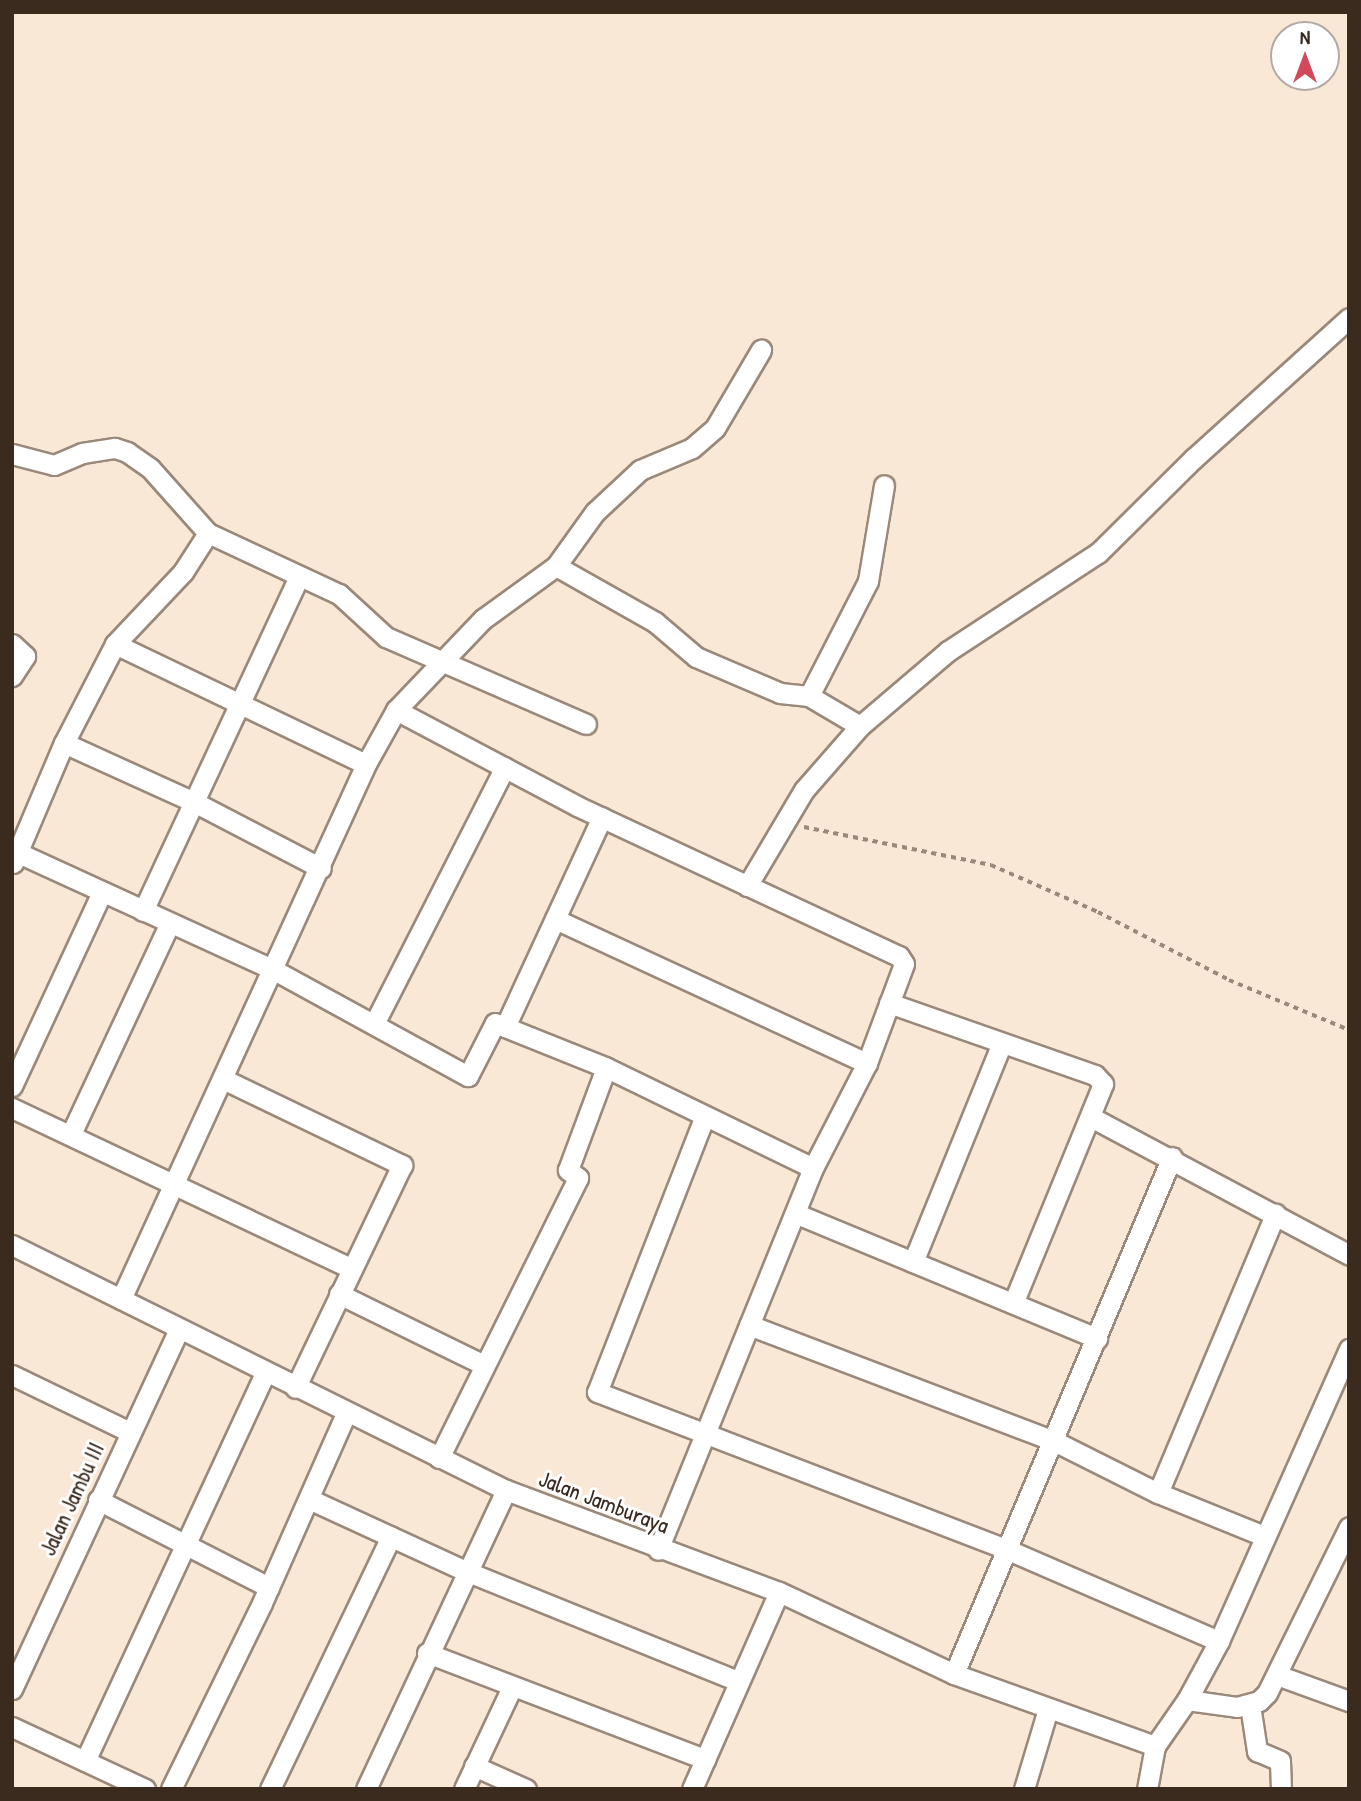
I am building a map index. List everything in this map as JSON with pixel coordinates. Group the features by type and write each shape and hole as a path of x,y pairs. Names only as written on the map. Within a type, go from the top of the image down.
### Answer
{"street":[{"path":"747,886 804,790 860,726 948,651 1098,553 1193,458 1349,318"},
{"path":"121,1299 274,970 366,764 396,710 483,619 556,566 595,512 640,470 692,448 715,428 761,349"},
{"path":"12,454 54,465 82,453 115,448 127,452 150,468 208,533 339,594 387,636 586,724"},
{"path":"809,696 867,581 884,485"},
{"path":"208,533 183,572 115,644 64,743 14,855 103,892 274,970 468,1076 490,1026 495,1023 606,1068 704,1118 813,1168"},
{"path":"556,566 655,622 696,657 780,693 809,696 860,726"},
{"path":"143,911 299,577"},
{"path":"12,644 25,656 12,676"},
{"path":"115,644 366,764"},
{"path":"396,710 602,817 899,956 904,964 867,1063 813,1168 797,1214 658,1550"},
{"path":"64,743 194,802 321,867"},
{"path":"374,1024 505,767"},
{"path":"505,1027 602,817"},
{"path":"12,1086 103,892"},
{"path":"555,919 867,1063"},
{"path":"71,1134 170,923"},
{"path":"889,1003 1101,1080 1103,1092 1013,1303"},
{"path":"913,1262 1002,1043"},
{"path":"439,1458 578,1178 568,1170 606,1068"},
{"path":"223,1079 402,1165 350,1268 295,1388"},
{"path":"12,1108 174,1181 350,1268"},
{"path":"1091,1117 1172,1157 1349,1255"},
{"path":"704,1118 597,1392 1006,1549 1219,1641"},
{"path":"954,1674 1055,1441 1172,1157"},
{"path":"797,1214 1097,1338"},
{"path":"1158,1493 1275,1214"},
{"name":"Jalan Jamburaya","path":"12,1245 295,1388 506,1490 658,1550 779,1592 954,1674 1155,1746"},
{"path":"339,1294 484,1365"},
{"path":"749,1325 1055,1441 1158,1493 1264,1536"},
{"name":"Jalan Jambu III","path":"12,1689 179,1330"},
{"path":"1147,1789 1155,1746 1187,1700 1219,1641 1349,1349"},
{"path":"85,1761 265,1373"},
{"path":"12,1375 130,1432"},
{"path":"172,1789 269,1587 346,1413"},
{"path":"366,1789 427,1653 506,1490"},
{"path":"309,1499 468,1572 738,1681"},
{"path":"98,1500 269,1587"},
{"path":"1187,1700 1250,1705 1267,1693 1349,1527"},
{"path":"270,1789 391,1537"},
{"path":"692,1789 779,1592"},
{"path":"427,1653 705,1759"},
{"path":"1277,1675 1349,1702"},
{"path":"464,1789 512,1687"},
{"path":"1250,1705 1257,1751 1280,1761 1281,1789"},
{"path":"1024,1789 1054,1712"},
{"path":"1035,1789 1054,1712"},
{"path":"12,1727 145,1789"},
{"path":"474,1766 526,1789"}],"path":[{"path":"785,822 990,865 1098,912 1229,980 1349,1030"}]}
